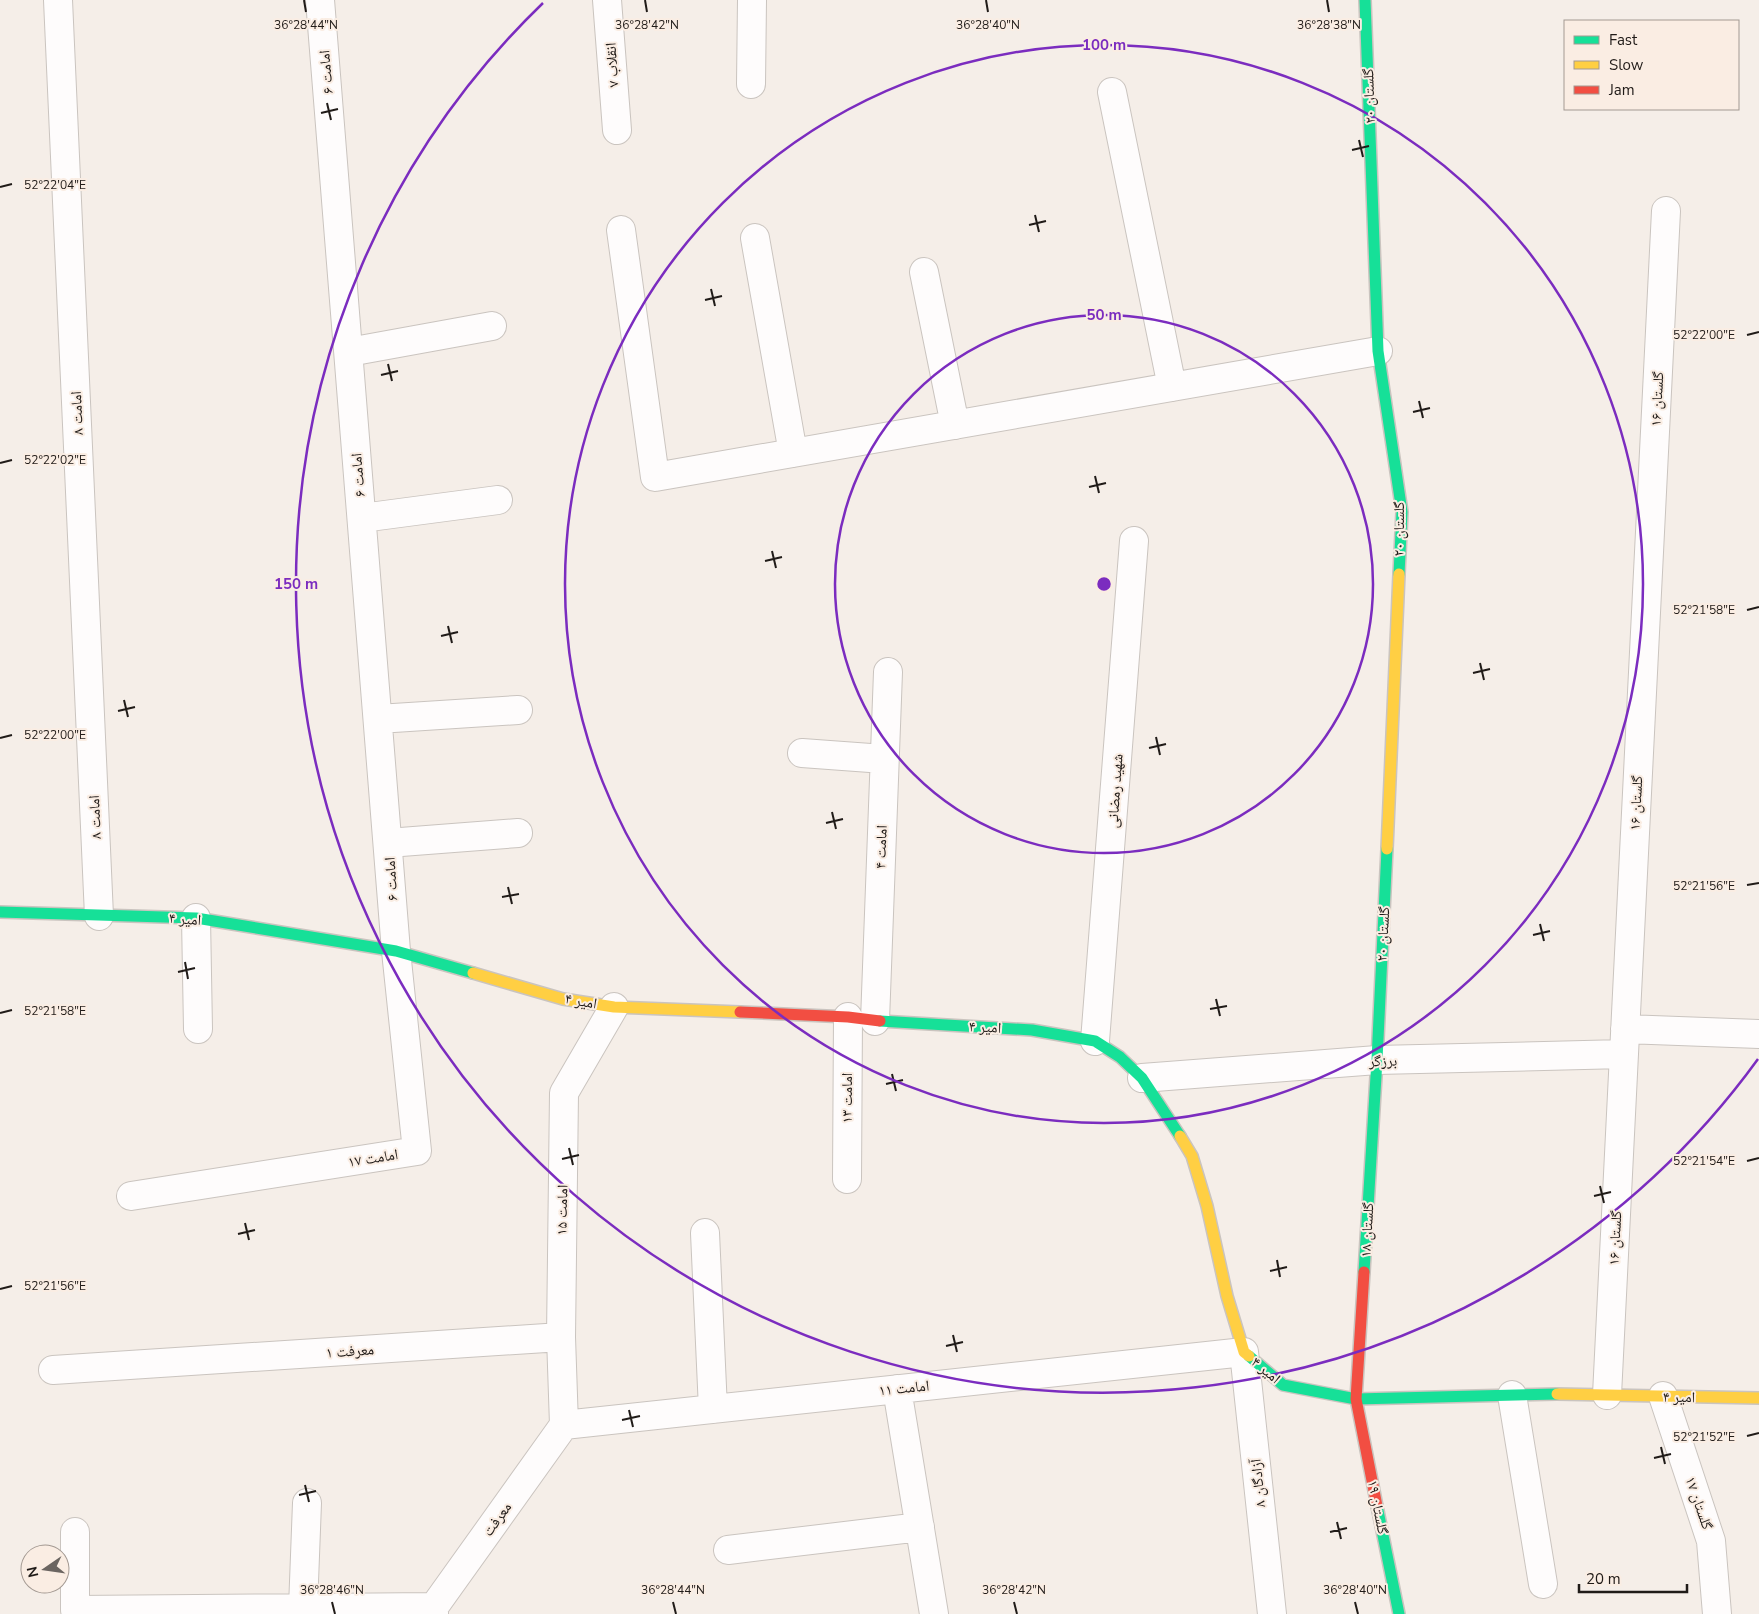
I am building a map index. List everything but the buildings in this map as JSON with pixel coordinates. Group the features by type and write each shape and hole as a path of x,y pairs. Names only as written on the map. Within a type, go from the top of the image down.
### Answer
{"street":[{"name":"امامت ۸","path":"58,0 99,916"},
{"name":"امامت ۶","path":"320,0 396,951"},
{"name":"انقلاب ۷","path":"607,0 616,130"},
{"path":"751,84 752,0"},
{"name":"گلستان ۲۰","path":"1365,0 1378,351 1402,512 1377,1060"},
{"path":"1112,92 1172,387"},
{"name":"گلستان ۱۶","path":"1607,1395 1666,211"},
{"path":"620,230 655,477 1378,351"},
{"path":"755,238 793,453"},
{"path":"924,272 954,425"},
{"path":"349,352 492,326"},
{"path":"362,518 498,500"},
{"name":"شهید رمضانی","path":"1095,1041 1134,541"},
{"name":"امامت ۴","path":"875,1021 888,672"},
{"path":"378,719 518,710"},
{"path":"802,753 884,759"},
{"path":"388,843 518,833"},
{"name":"امیر ۴","path":"0,912 196,918 396,951 563,999 614,1007 848,1017 875,1021 1032,1030 1095,1041 1120,1057 1142,1078 1172,1121 1192,1156 1207,1206 1228,1296 1244,1352 1283,1385 1356,1399 1512,1395 1759,1398"},
{"path":"196,918 198,1029"},
{"name":"امامت ۱۷","path":"131,1196 417,1151 396,951"},
{"name":"امامت ۱۵","path":"561,1338 564,1093 614,1007"},
{"name":"امامت ۱۳","path":"847,1179 848,1017"},
{"name":"برزگر","path":"1142,1078 1625,1042 1759,1034"},
{"name":"گلستان ۱۸","path":"1356,1399 1377,1060"},
{"path":"705,1233 713,1409"},
{"path":"561,1338 564,1425"},
{"name":"معرفت ۱","path":"53,1370 561,1338"},
{"name":"امامت ۱۱","path":"564,1425 1244,1352"},
{"name":"آزادگان ۸","path":"1244,1352 1272,1614"},
{"path":"897,1389 934,1614"},
{"path":"1512,1395 1543,1584"},
{"name":"گلستان ۱۷","path":"1663,1396 1711,1541 1717,1614"},
{"name":"گلستان ۱۹","path":"1356,1399 1399,1614"},
{"name":"معرفت","path":"434,1610 564,1425"},
{"path":"303,1608 307,1503"},
{"path":"728,1550 920,1527"},
{"path":"75,1532 76,1610 303,1608 434,1610"}],"traffic: fast":[{"path":"1365,0 1378,351 1402,512 1399,574"},
{"path":"1364,1272 1387,849"},
{"path":"0,912 196,918 396,951 473,973"},
{"path":"880,1021 1032,1030 1095,1041 1120,1057 1142,1078 1180,1136"},
{"path":"1249,1356 1283,1385 1356,1399 1557,1394"},
{"path":"1377,1506 1399,1614"}],"traffic: slow":[{"path":"1387,849 1399,574"},
{"path":"473,973 563,999 614,1007 740,1012"},
{"path":"1180,1136 1192,1156 1207,1206 1227,1296 1244,1352 1249,1356"},
{"path":"1557,1394 1759,1398"}],"traffic: jam":[{"path":"740,1012 848,1017 880,1021"},
{"path":"1364,1272 1356,1399 1377,1506"}]}
